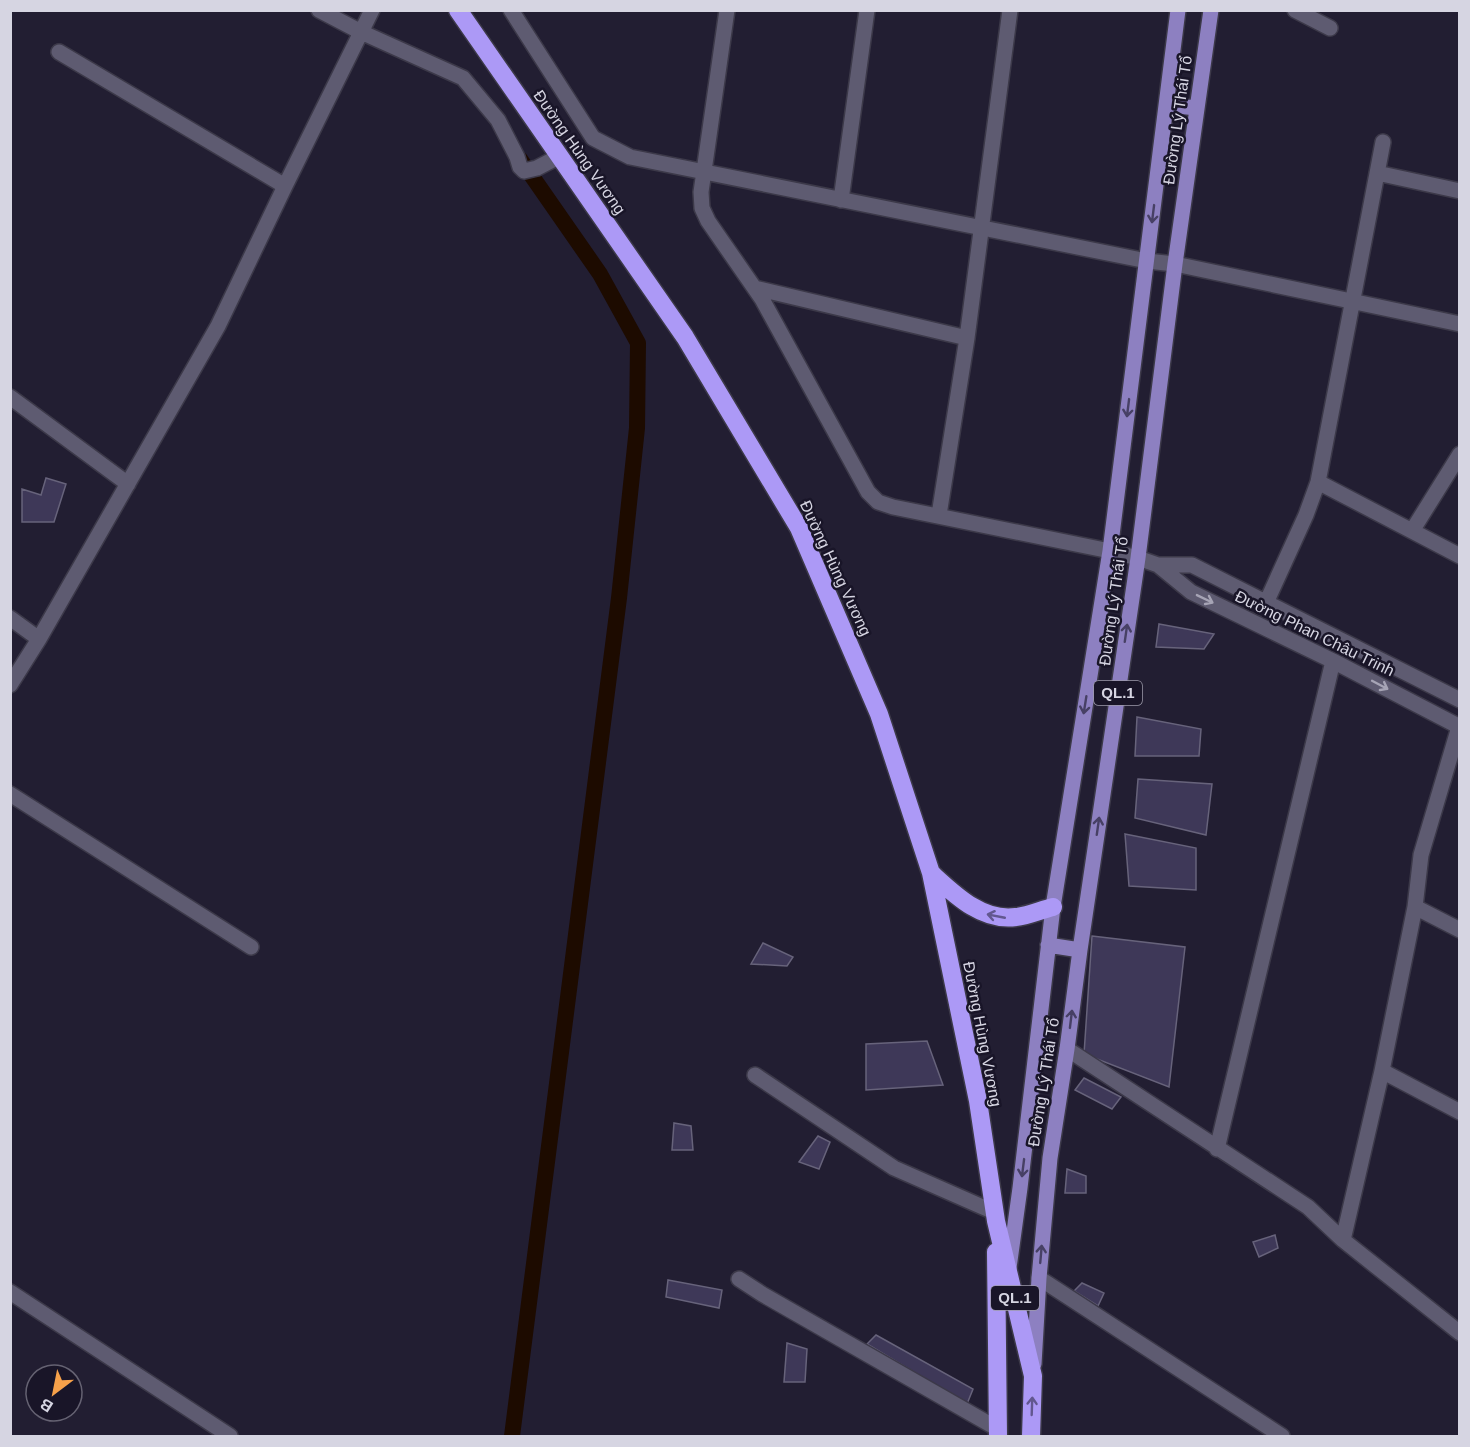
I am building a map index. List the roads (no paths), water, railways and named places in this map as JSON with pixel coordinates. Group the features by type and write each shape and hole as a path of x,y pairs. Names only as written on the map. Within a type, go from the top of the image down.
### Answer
{"highway":[{"name":"Đường Hùng Vương","path":"459,10 548,162 685,337 799,528 879,714 931,873 978,1101 995,1216 1033,1376 1031,1437"},
{"path":"931,873 952,893 980,911 997,918 1017,917 1053,907"},
{"name":"Đường Hùng Vương","path":"995,1216 998,1433"}],"main road":[{"name":"Đường Lý Thái Tổ","path":"998,1371 1053,907 1110,551 1178,10"},
{"name":"Đường Lý Thái Tổ","path":"1033,1376 1050,1158 1138,558 1175,264 1211,10"},
{"path":"1167,105 1197,108"},
{"path":"1048,945 1080,950"}],"street":[{"path":"319,10 361,32 465,79 502,127 521,169 525,172 548,162"},
{"path":"10,685 39,639 218,326 372,10"},
{"path":"511,10 593,138 630,157 1147,261 1175,264 1460,324"},
{"name":"Đường Phan Châu Trinh","path":"727,10 701,192 702,208 708,221 762,299 868,492 878,502 1110,551 1158,565 1192,565 1460,700"},
{"path":"841,200 867,10"},
{"path":"939,515 967,338 1010,10"},
{"path":"1295,10 1330,28"},
{"path":"59,52 285,186"},
{"path":"1266,603 1306,515 1318,482 1383,142"},
{"path":"1377,173 1460,191"},
{"path":"755,288 967,338"},
{"path":"10,397 128,484"},
{"path":"1412,531 1460,454"},
{"path":"1318,482 1460,556"},
{"name":"Đường Phan Châu Trinh","path":"1158,565 1191,592 1333,661 1459,727"},
{"path":"10,618 39,639"},
{"path":"1217,1149 1333,661"},
{"path":"1343,1240 1382,1071 1414,907 1421,855 1459,727"},
{"path":"10,794 252,947"},
{"path":"1414,907 1460,930"},
{"path":"1067,1049 1308,1208 1343,1240 1458,1329"},
{"path":"1382,1071 1460,1112"},
{"path":"755,1075 894,1168 995,1216"},
{"path":"1039,1278 1282,1437"},
{"path":"739,1279 998,1433"},
{"path":"10,1292 230,1437"}],"waterway":[{"path":"512,1436 619,598 637,428 638,343 600,274 520,159"}]}
